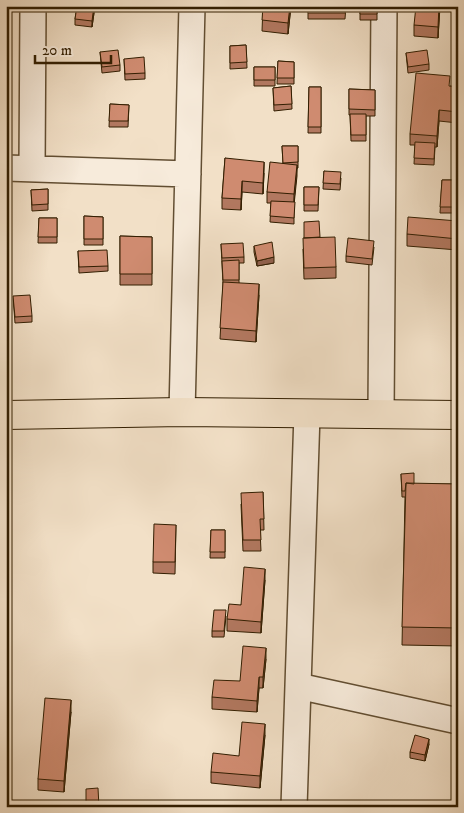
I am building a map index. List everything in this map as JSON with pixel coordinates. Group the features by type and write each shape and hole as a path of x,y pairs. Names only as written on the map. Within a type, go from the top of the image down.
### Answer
{"main road":[{"path":"6,415 182,412 458,415"}],"street":[{"path":"32,169 33,6"},
{"path":"182,412 192,6"},
{"path":"381,414 384,6"},
{"path":"6,168 188,174"},
{"path":"294,807 307,414"},
{"path":"298,686 458,722"}],"building":[{"path":"77,6 94,6 92,21 75,19"},
{"path":"263,6 290,6 288,23 262,20"},
{"path":"308,6 345,6 345,13 308,13"},
{"path":"360,6 377,6 377,14 360,14"},
{"path":"416,6 439,6 438,27 414,25"},
{"path":"246,45 247,62 230,63 230,46"},
{"path":"118,50 120,65 102,67 100,52"},
{"path":"427,50 429,64 408,67 406,53"},
{"path":"144,57 145,73 125,74 124,59"},
{"path":"278,61 294,62 294,78 277,78"},
{"path":"254,67 275,67 275,80 254,80"},
{"path":"416,73 450,76 449,86 458,87 458,112 439,110 437,136 410,134"},
{"path":"291,86 292,104 274,105 273,88"},
{"path":"309,87 321,87 321,127 308,127"},
{"path":"349,89 375,90 375,110 349,109"},
{"path":"110,104 129,105 128,121 109,121"},
{"path":"350,114 366,114 366,135 351,135"},
{"path":"415,142 435,143 434,159 414,158"},
{"path":"282,146 298,146 298,162 283,163"},
{"path":"225,158 264,162 263,183 242,181 241,199 222,198"},
{"path":"270,162 297,165 294,194 267,192"},
{"path":"324,171 341,172 340,184 323,183"},
{"path":"442,180 458,180 457,207 440,207"},
{"path":"304,187 319,187 318,205 304,205"},
{"path":"48,189 48,204 32,205 31,190"},
{"path":"271,201 295,202 294,218 270,216"},
{"path":"84,216 103,217 103,239 84,239"},
{"path":"408,217 458,221 458,239 407,234"},
{"path":"39,218 57,218 57,237 38,237"},
{"path":"319,221 320,237 304,238 304,222"},
{"path":"120,236 152,237 152,274 120,274"},
{"path":"335,237 336,267 304,268 303,238"},
{"path":"348,238 374,241 372,259 346,256"},
{"path":"272,242 274,257 257,261 254,246"},
{"path":"243,243 244,257 222,258 221,244"},
{"path":"107,250 108,266 79,267 78,251"},
{"path":"239,260 239,280 223,280 222,261"},
{"path":"223,282 259,284 256,331 220,328"},
{"path":"30,295 32,316 15,317 13,296"},
{"path":"414,473 414,484 406,483 405,491 402,491 401,474"},
{"path":"406,483 458,484 458,628 402,627"},
{"path":"263,492 264,519 260,519 261,540 243,540 241,493"},
{"path":"154,524 176,525 175,562 153,562"},
{"path":"211,530 225,530 225,552 210,552"},
{"path":"244,567 265,569 261,622 227,619 229,604 241,605"},
{"path":"214,610 226,610 224,631 212,631"},
{"path":"243,646 266,648 263,677 259,677 257,701 212,697 214,680 240,681"},
{"path":"45,698 71,700 64,781 38,779"},
{"path":"242,722 265,724 260,776 211,772 213,753 239,756"},
{"path":"415,735 429,739 425,755 410,752"},
{"path":"98,788 99,807 86,807 86,789"}]}
